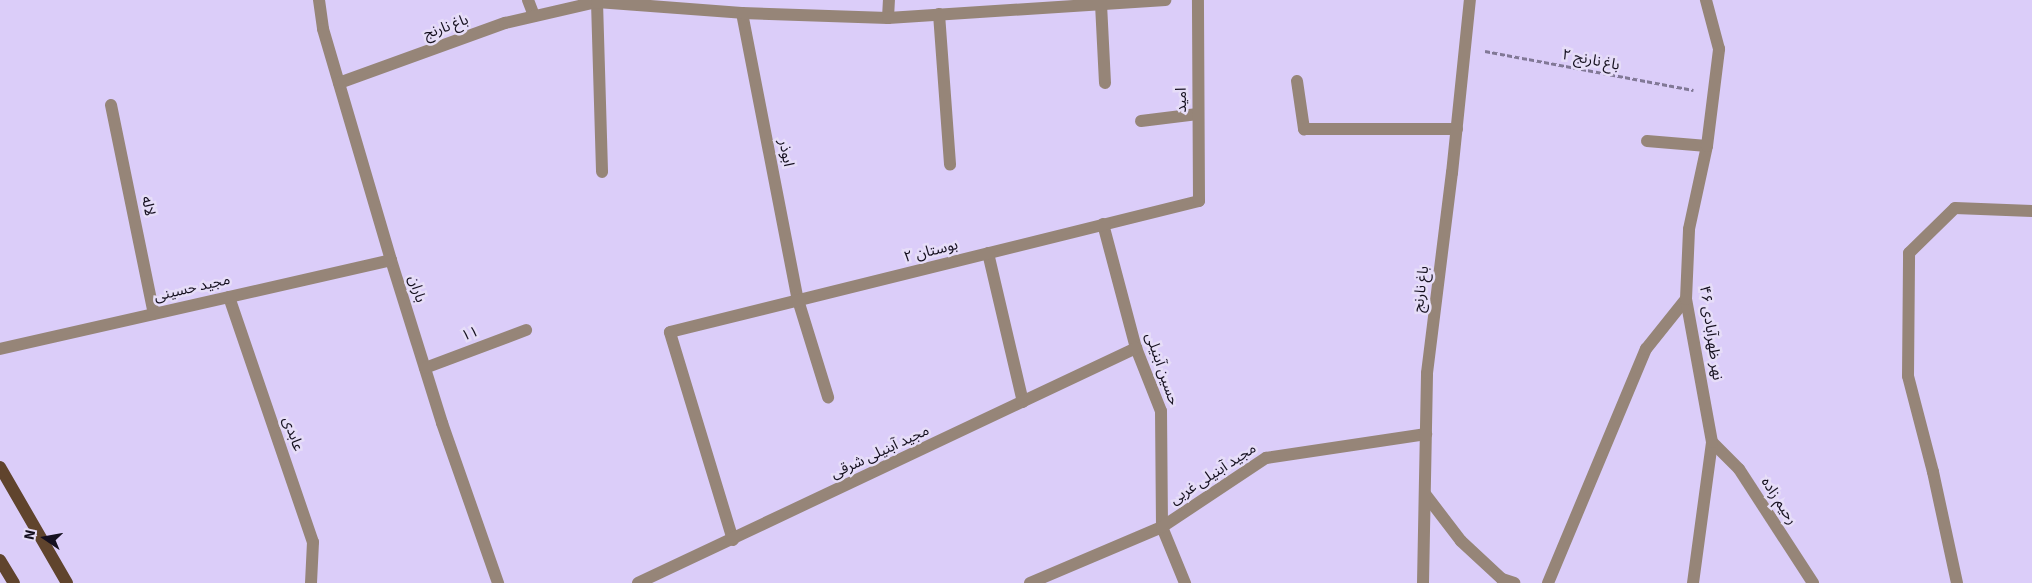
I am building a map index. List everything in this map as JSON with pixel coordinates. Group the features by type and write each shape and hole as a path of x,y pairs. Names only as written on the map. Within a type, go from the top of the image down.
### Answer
{"main road":[{"path":"0,467 67,583"},
{"path":"0,560 14,583"}],"street":[{"name":"باران","path":"319,0 323,29 391,260 425,368 498,583"},
{"path":"528,0 534,16"},
{"path":"888,18 889,0"},
{"name":"باغ نارنج","path":"339,84 505,23 597,2 693,4 742,13 888,18 1165,0"},
{"name":"امید","path":"1198,0 1199,201"},
{"name":"باغ نارنج","path":"1423,583 1427,373 1457,129 1470,0"},
{"name":"نهر ظهرآبادی ۴۶","path":"1693,583 1712,442 1686,299 1689,229 1707,146 1719,49 1706,0"},
{"path":"597,2 602,172"},
{"path":"1102,4 1105,83"},
{"name":"ابوذر","path":"742,13 798,300 828,397"},
{"path":"939,14 950,165"},
{"path":"1297,81 1304,129 1457,129"},
{"name":"لاله","path":"110,104 154,314"},
{"path":"1141,122 1198,114"},
{"path":"1647,141 1707,146"},
{"name":"بوستان ۲","path":"733,540 670,332 1199,201"},
{"path":"1958,583 1934,472 1908,376 1909,253 1955,208 2032,211"},
{"name":"حسین آبنیلی","path":"1103,224 1136,348 1161,411 1162,527 1185,583"},
{"path":"988,253 1023,402"},
{"name":"مجید حسینی","path":"0,348 391,260"},
{"name":"عابدی","path":"229,297 313,542 311,583"},
{"path":"1548,583 1646,348 1686,299"},
{"name":"۱۱","path":"425,368 526,330"},
{"name":"مجید آبنیلی شرقی","path":"638,583 733,540 1136,348"},
{"name":"مجید آبنیلی غربی","path":"1038,581 1162,527 1266,458 1426,434"},
{"name":"رحیم زاده","path":"1712,442 1739,469 1813,583"},
{"path":"1425,494 1461,541 1502,579 1514,583"}],"path":[{"name":"باغ نارنج ۲","path":"1465,48 1713,94"}]}
